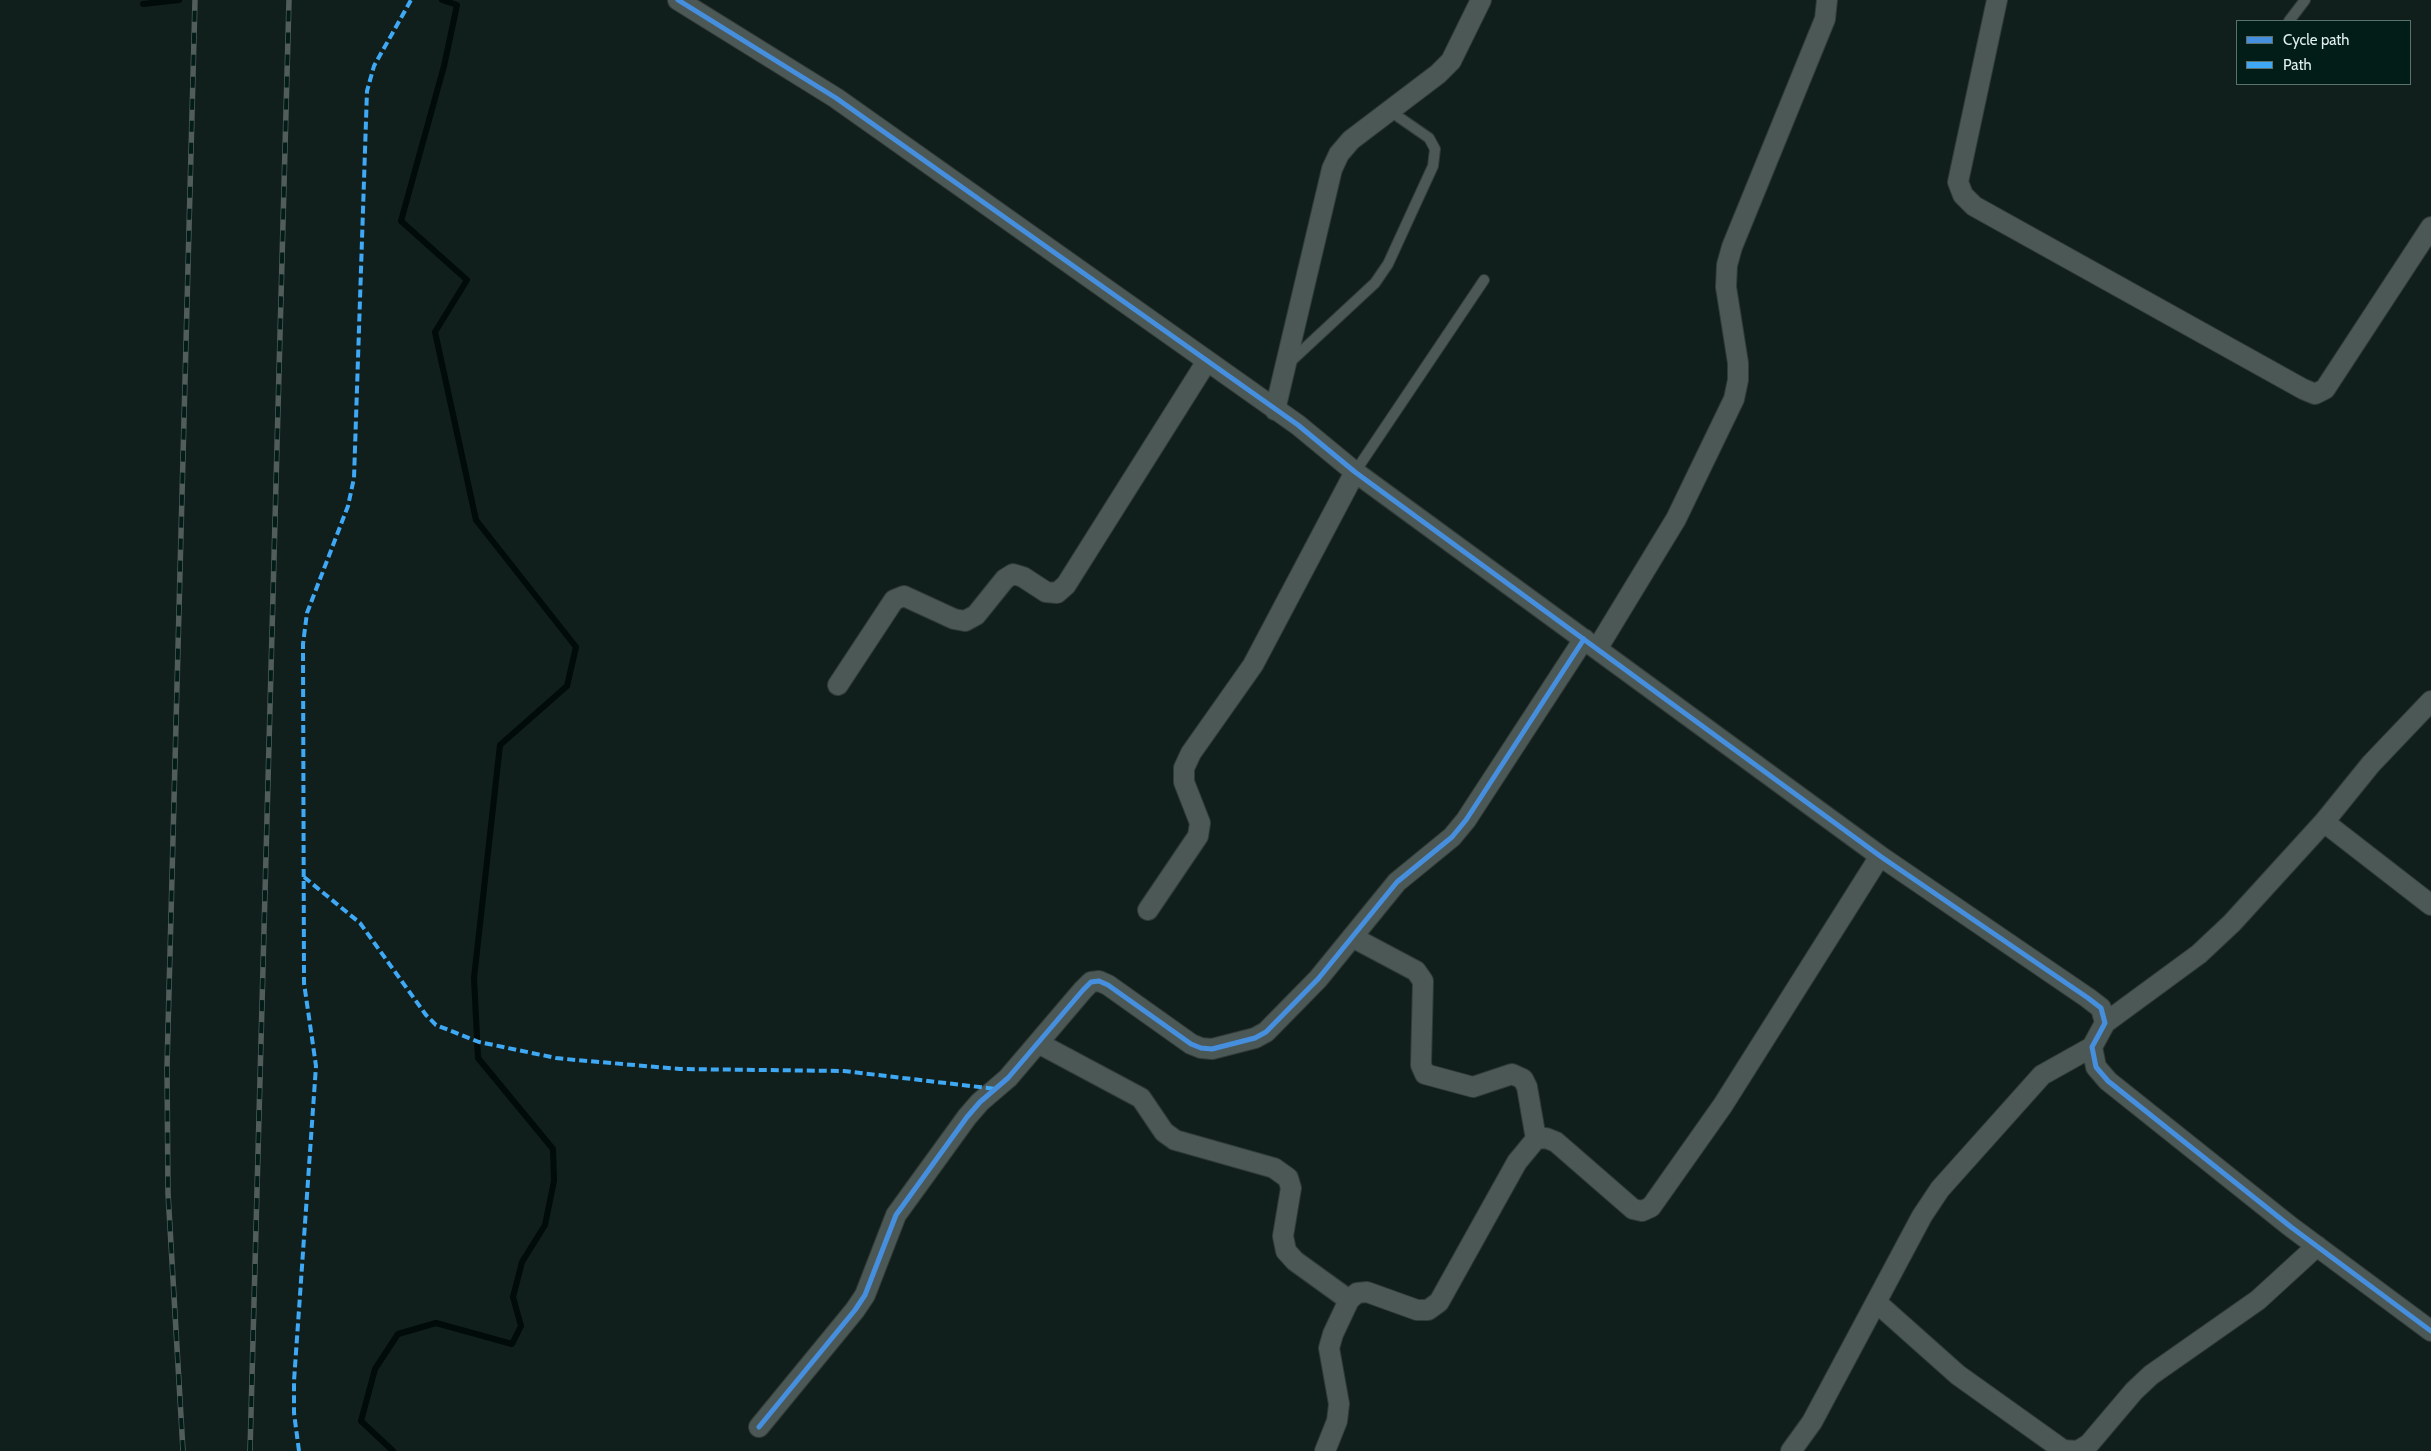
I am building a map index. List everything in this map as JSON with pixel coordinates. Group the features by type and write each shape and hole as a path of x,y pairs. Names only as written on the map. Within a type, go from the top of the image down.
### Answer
{"street":[{"path":"678,0 836,98 1207,361 1275,410 1355,472 1880,856 2088,998 2101,1008 2105,1023"},
{"path":"1275,410 1332,169 1340,154 1351,140 1438,74 1451,61 1481,0"},
{"path":"759,1427 855,1310 865,1295 888,1230 896,1215 980,1102 1008,1078 1082,990 1091,982 1099,981 1108,985 1191,1044 1201,1048 1212,1049 1255,1038 1266,1032 1318,979 1397,882 1452,837 1466,820 1676,519 1734,399 1738,380 1738,363 1726,287 1727,265 1736,238 1825,19 1828,0"},
{"path":"1997,0 1958,182 1962,195 1974,206 2303,389 2315,394 2325,389 2431,227"},
{"path":"838,685 894,600 904,596 954,619 965,622 976,615 1005,579 1013,574 1023,577 1046,592 1056,593 1066,585 1207,361"},
{"path":"1148,910 1198,836 1200,822 1184,782 1184,768 1191,753 1253,665 1355,472"},
{"path":"1791,1451 1812,1422 1922,1216 1940,1189 2042,1075 2092,1047 2105,1023 2199,954 2232,923 2324,822 2371,764 2431,701"},
{"path":"2324,822 2431,905"},
{"path":"1325,1451 1337,1421 1339,1404 1329,1348 1332,1334 1349,1300 1357,1293 1367,1292 1418,1310 1428,1310 1439,1302 1517,1162 1536,1139 1546,1138 1556,1142 1633,1209 1642,1211 1650,1207 1723,1105 1880,856"},
{"path":"1352,937 1416,971 1423,980 1421,1065 1425,1074 1473,1087 1512,1074 1523,1079 1527,1087 1536,1139"},
{"path":"1038,1043 1141,1098 1164,1132 1175,1140 1274,1168 1288,1178 1292,1188 1283,1236 1286,1251 1295,1261 1349,1300"},
{"path":"2092,1047 2096,1067 2108,1081 2317,1246 2431,1331"},
{"path":"1876,1302 1958,1375 2063,1450 2078,1451 2089,1444 2134,1391 2151,1375 2258,1300 2317,1246"}],"lane":[{"path":"2290,20 2305,0"},
{"path":"1286,365 1376,283 1388,264 1433,166 1434,149 1429,138 1390,111"},
{"path":"1355,472 1484,280"}],"waterway":[{"path":"143,4 179,0"},
{"path":"393,1451 361,1421 375,1369 398,1334 436,1323 512,1344 521,1326 513,1297 522,1262 545,1225 554,1181 553,1149 478,1058 474,978 500,745 567,686 576,647 476,520 435,332 467,280 401,221 444,66 457,5 442,0"}],"railway":[{"path":"183,1451 168,1193 167,1067 195,0"},
{"path":"250,1451 289,0"}],"marked path":[{"path":"299,1451 294,1413 294,1381 316,1066 304,983 303,644 307,613 348,506 354,478 367,91 374,66 411,0"},
{"path":"304,877 360,923 426,1015 436,1025 479,1042 556,1058 576,1060 680,1069 844,1071 996,1089"}],"cycle path":[{"path":"678,0 836,98 1298,425 1355,472 1880,856 2088,998 2101,1008 2105,1023 2092,1047 2096,1067 2108,1081 2291,1227 2431,1331"},
{"path":"759,1427 855,1310 865,1295 896,1215 967,1117 980,1102 1008,1078 1091,982 1099,981 1108,985 1191,1044 1201,1048 1212,1049 1255,1038 1266,1032 1318,979 1397,882 1452,837 1466,820 1584,639"}]}
